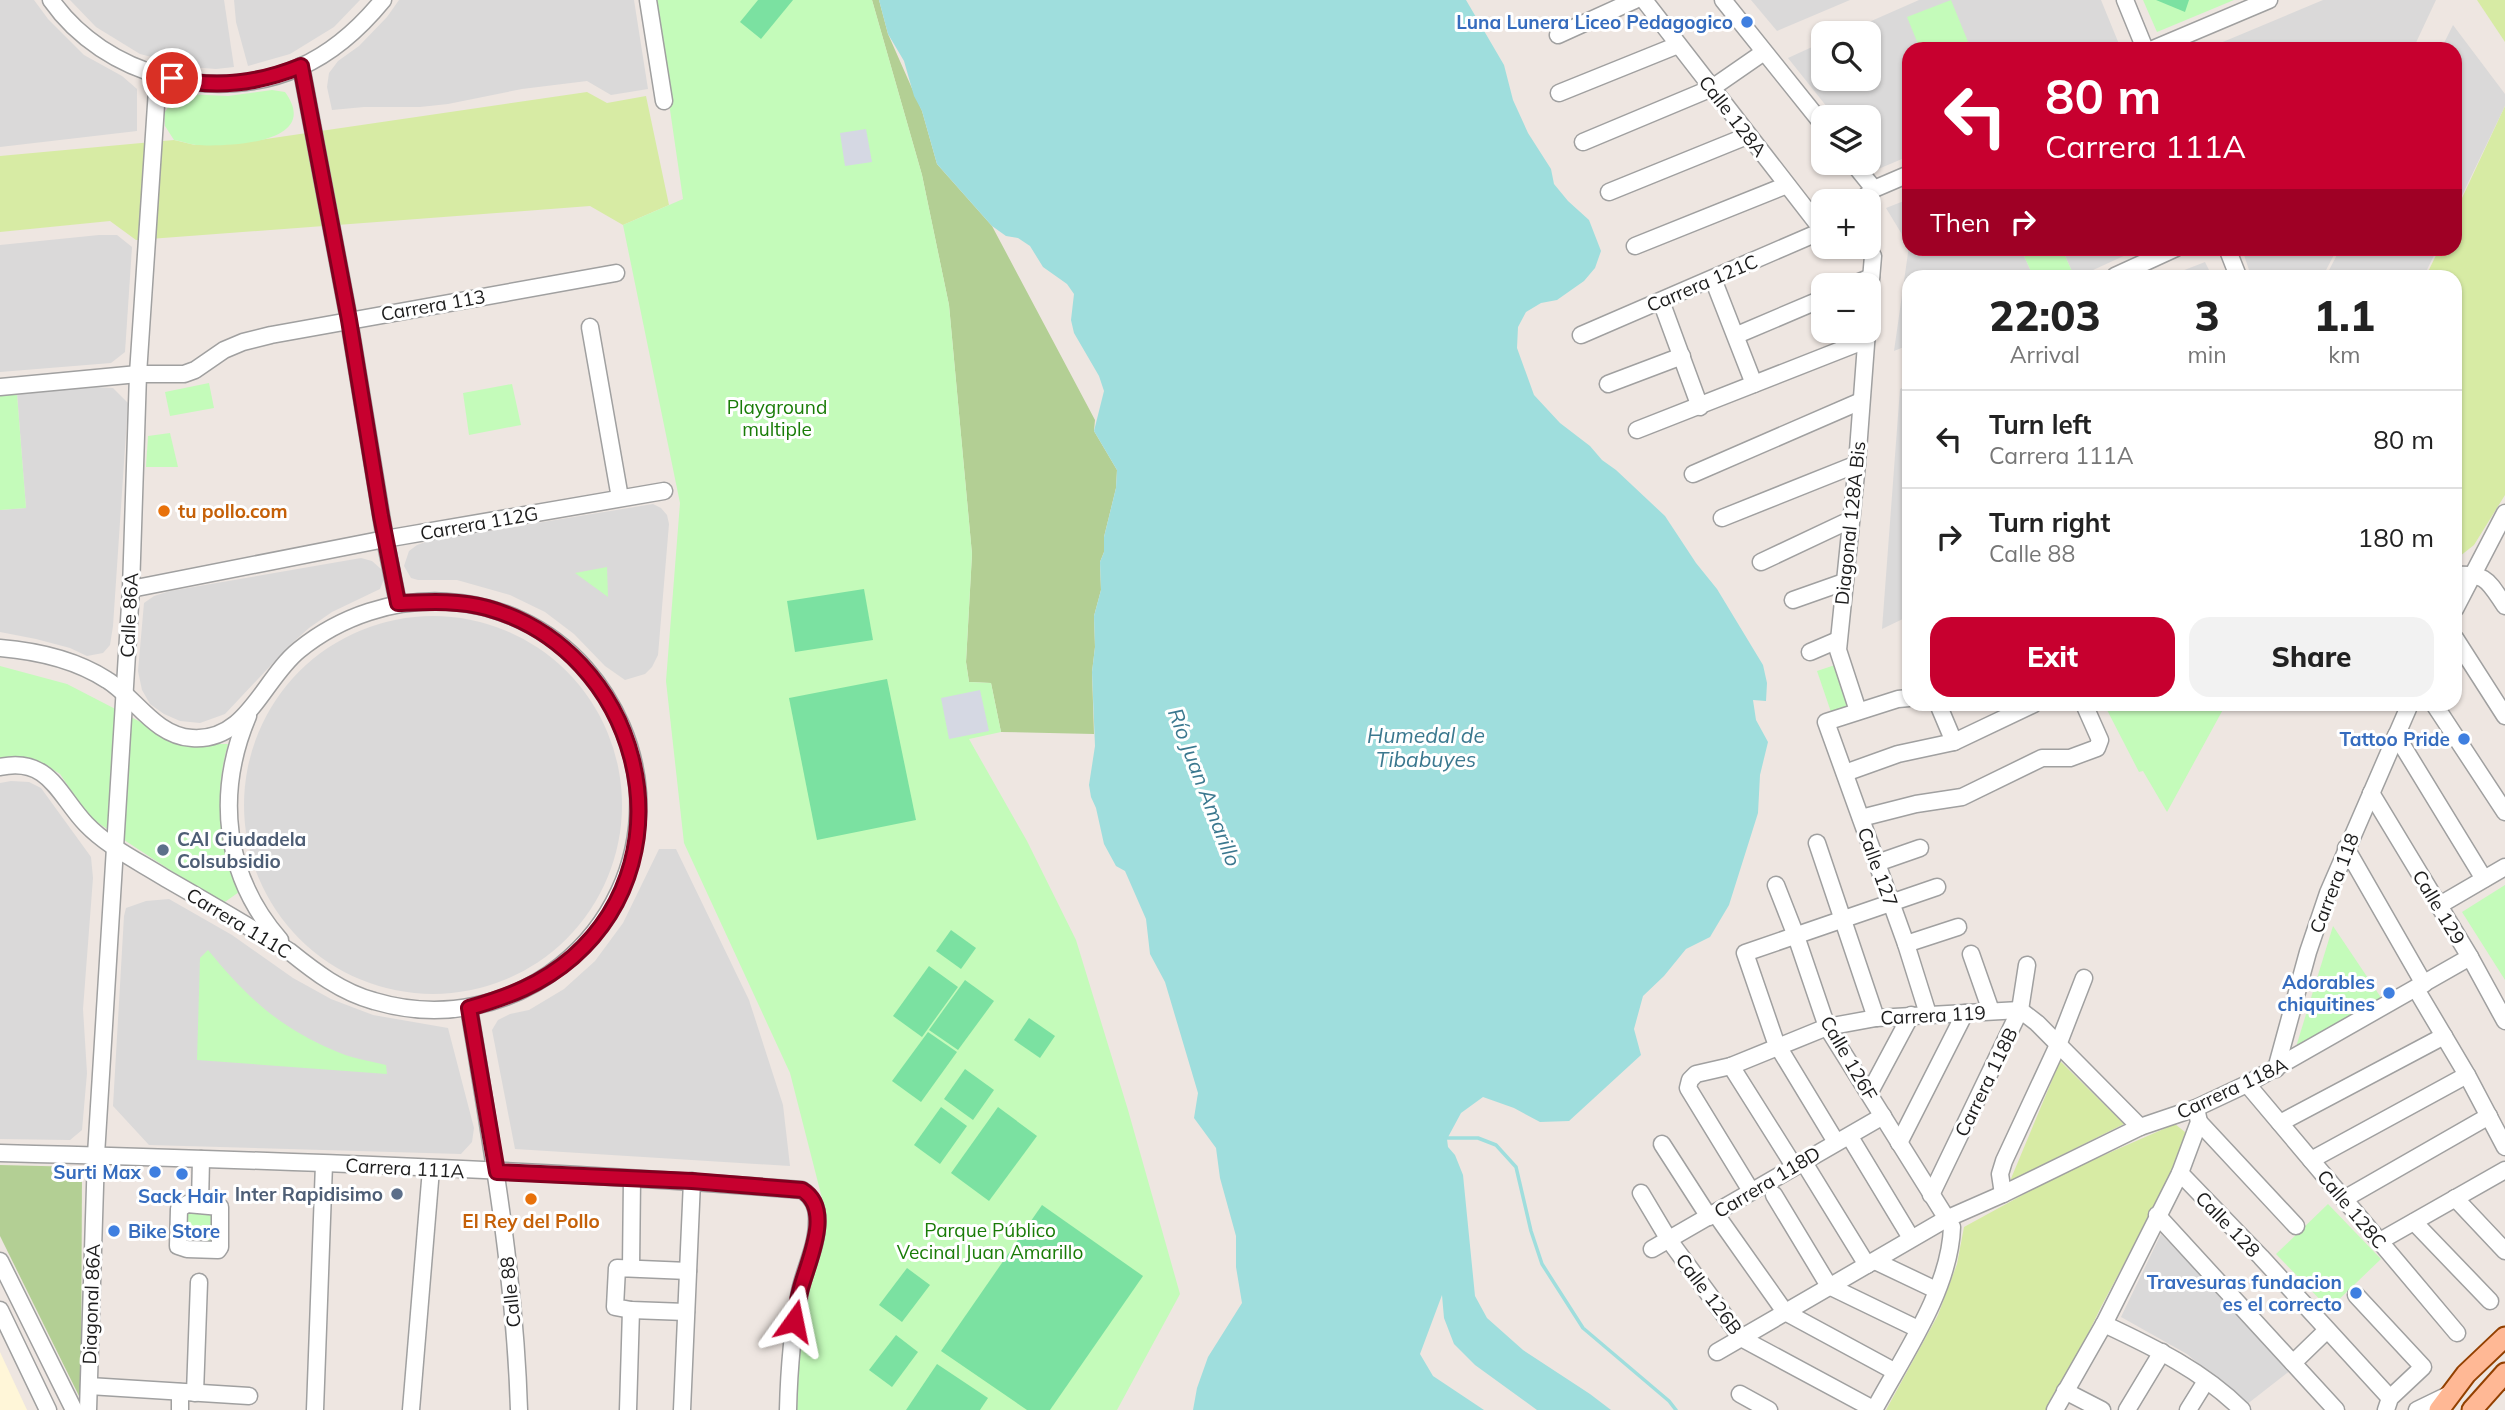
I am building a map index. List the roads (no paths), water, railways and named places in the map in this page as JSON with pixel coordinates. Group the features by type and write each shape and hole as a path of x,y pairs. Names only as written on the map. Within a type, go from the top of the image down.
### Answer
{"main road":[{"path":"2444,1402 2481,1359 2505,1338"},
{"path":"2472,1410 2505,1373"}],"street":[{"path":"51,0 87,38 133,66 185,82 241,83 262,80 325,54 366,21 383,0"},
{"path":"648,0 664,101"},
{"path":"1558,35 1635,0"},
{"name":"Calle 128A","path":"1644,0 1811,215"},
{"path":"1723,0 1811,110"},
{"path":"2125,0 2142,42"},
{"path":"2170,42 2269,0"},
{"path":"1559,93 1678,45"},
{"path":"1583,142 1712,88 1764,52"},
{"path":"301,66 398,603"},
{"name":"Calle 86A","path":"96,1155 131,589 138,374 158,75"},
{"path":"1609,192 1748,136"},
{"path":"1863,175 1874,189 1902,177"},
{"path":"1635,246 1787,185"},
{"name":"Carrera 121C","path":"1581,335 1811,235"},
{"path":"2128,270 2159,256"},
{"name":"Carrera 113","path":"0,387 138,374 184,374 243,342 349,320 616,273"},
{"path":"1713,279 1754,384"},
{"path":"1661,301 1700,407"},
{"path":"1737,335 1811,304"},
{"path":"590,327 620,498"},
{"path":"1637,430 1700,407 1848,343"},
{"name":"Diagonal 128A Bis","path":"1858,711 1840,661 1838,640 1857,464 1865,343"},
{"path":"1608,384 1682,356"},
{"path":"1693,474 1861,401"},
{"path":"1722,518 1857,464"},
{"name":"Carrera 112G","path":"131,589 385,539 664,491"},
{"path":"2462,599 2478,575 2505,513"},
{"path":"1761,562 1850,520"},
{"path":"2462,575 2478,575 2488,580 2505,606"},
{"path":"1793,600 1844,582"},
{"name":"Carrera 111C","path":"0,767 29,766 47,775 84,823 116,848 289,951 314,972 342,989 372,1001 404,1008 437,1011 469,1008 508,997 543,980 574,956 600,926 621,892 633,854 639,815 637,776 626,734 606,695 584,667 558,643 524,622 487,608 448,601 398,603 361,613 327,629 296,652 271,679 250,711"},
{"path":"1810,652 1838,640"},
{"path":"0,648 27,651 63,661 108,680 152,720 172,732 190,738 212,737 230,730 250,711"},
{"path":"2462,649 2505,716"},
{"path":"1858,711 1902,699"},
{"path":"250,711 237,742 230,774 228,807 231,840 239,871 251,900 268,927 289,951"},
{"name":"Calle 127","path":"1858,711 1826,722 1906,944 1928,1014"},
{"path":"1941,711 1954,741"},
{"path":"1996,711 2000,719"},
{"path":"1845,773 1898,754 1954,741 2018,711"},
{"path":"1861,818 1916,804 1962,797 2042,758 2070,758 2089,751 2100,744 2100,740 2087,711"},
{"name":"Carrera 118","path":"2276,1069 2308,952 2346,848 2407,711"},
{"path":"2439,711 2505,812"},
{"path":"2396,735 2484,879"},
{"name":"Calle 129","path":"2371,793 2470,957 2505,1021"},
{"path":"1817,843 1876,1018"},
{"path":"1877,863 1920,848"},
{"path":"2346,848 2505,1147"},
{"path":"2438,906 2505,867"},
{"name":"Calle 126F","path":"1776,885 1827,1027 1946,1219"},
{"path":"1836,1142 1780,1050 1745,953 1937,887"},
{"path":"1906,944 1958,927"},
{"path":"1971,954 1991,1011"},
{"name":"Carrera 118A","path":"1717,1352 1946,1219 2140,1127 2198,1115 2247,1084 2470,957"},
{"name":"Carrera 118B","path":"1931,1195 2021,1010 2027,965"},
{"path":"2003,1194 2000,1174 2004,1161 2084,978"},
{"name":"Calle 88","path":"469,1008 497,1172 515,1339 519,1410"},
{"path":"2021,1010 2140,1127"},
{"name":"Carrera 119","path":"1751,1191 1688,1088 1690,1080 1696,1074 1780,1050 1827,1027 1876,1018 2021,1010"},
{"path":"1899,1143 1965,1013"},
{"path":"1872,1088 1911,1015"},
{"path":"2280,1123 2444,1036"},
{"path":"1731,1066 1798,1164 1871,1263 1936,1290"},
{"path":"2311,1160 2467,1075"},
{"name":"Calle 128C","path":"2247,1084 2457,1333"},
{"path":"2055,1410 2104,1324 2180,1174 2198,1115"},
{"path":"2198,1115 2295,1226"},
{"name":"Carrera 118D","path":"1651,1249 1883,1116"},
{"path":"2344,1199 2489,1116"},
{"path":"1853,1142 1911,1238"},
{"path":"1662,1144 1785,1312 1895,1371"},
{"name":"Carrera 111A","path":"0,1153 324,1164 692,1181 802,1190 809,1194 814,1202 817,1222 794,1321 788,1410"},
{"name":"Diagonal 86A","path":"88,1410 96,1155"},
{"path":"200,1204 201,1159"},
{"path":"315,1410 324,1164"},
{"path":"411,1410 431,1169"},
{"path":"2380,1241 2504,1173"},
{"name":"Calle 128","path":"2180,1174 2261,1257 2388,1404"},
{"path":"631,1268 632,1179"},
{"path":"682,1410 692,1181"},
{"name":"Calle 126B","path":"1641,1193 1669,1240 1741,1338 1874,1410"},
{"path":"1774,1195 1829,1286 1918,1329"},
{"path":"2455,1198 2505,1251"},
{"path":"2157,1215 2336,1410"},
{"path":"1874,1410 1936,1290 1951,1248 1952,1227 1946,1219"},
{"path":"2414,1222 2490,1301"},
{"name":"Diagonal 86A","path":"0,1261 74,1410"},
{"path":"686,1311 615,1307 617,1268 688,1271"},
{"path":"180,1410 188,1393 199,1282"},
{"path":"2356,1295 2423,1367 2388,1404"},
{"path":"0,1310 43,1406"},
{"path":"628,1410 632,1310"},
{"path":"2104,1324 2162,1352 2206,1381 2242,1410"},
{"path":"2293,1363 2326,1331"},
{"path":"2127,1410 2162,1352"},
{"path":"2188,1410 2206,1381"},
{"path":"89,1386 249,1396"},
{"path":"2065,1391 2102,1410"},
{"path":"1740,1394 1769,1410"},
{"path":"2417,1410 2444,1402"}],"water":[{"name":"Humedal de Tibabuyes","path":"879,0 1466,0 1504,65 1513,100 1528,133 1551,169 1554,184 1589,220 1601,251 1595,268 1584,281 1557,300 1541,303 1526,312 1518,327 1517,348 1534,395 1560,423 1590,446 1665,516 1717,589 1763,665 1767,683 1766,701 1753,700 1756,720 1768,742 1760,775 1758,813 1729,905 1710,937 1686,949 1643,996 1634,1029 1641,1055 1569,1121 1540,1122 1514,1108 1483,1097 1461,1113 1447,1139 1448,1147 1455,1155 1463,1175 1475,1296 1487,1318 1523,1350 1611,1410 1537,1410 1475,1365 1454,1344 1444,1318 1442,1295 1420,1354 1433,1376 1484,1410 1193,1410 1197,1388 1208,1357 1242,1303 1236,1267 1236,1236 1220,1178 1216,1148 1194,1118 1198,1093 1165,982 1150,954 1146,919 1125,871 1116,866 1104,844 1089,785 1095,746 1092,672 1095,647 1094,616 1101,590 1100,562 1116,488 1117,470 1094,431 1104,391 1099,376 1074,333 1071,320 1074,294 1067,284 1043,267 1030,246 1018,238 1006,236 992,226 937,164 922,111 914,96 904,61 888,34"}],"waterway":[{"path":"1445,1138 1478,1138 1496,1145 1516,1167 1542,1264 1583,1328 1669,1401 1676,1410"}],"place":[{"name":"Luna Lunera Liceo Pedagogico","path":"1747,22"},
{"name":"tu pollo.com","path":"164,511"},
{"name":"Tattoo Pride","path":"2464,739"},
{"name":"CAI Ciudadela Colsubsidio","path":"163,850"},
{"name":"Adorables chiquitines","path":"2389,993"},
{"name":"Surti Max","path":"155,1172"},
{"name":"Sack Hair","path":"182,1174"},
{"name":"Inter Rapidisimo","path":"397,1194"},
{"name":"El Rey del Pollo","path":"531,1199"},
{"name":"Bike Store","path":"114,1231"},
{"name":"Travesuras fundacion es el correcto","path":"2356,1293"}],"park label":[{"name":"Playground multiple","path":"777,418"},
{"name":"Parque Público Vecinal Juan Amarillo","path":"990,1241"}],"water label":[{"name":"Río Juan Amarillo","path":"1205,787"}]}
